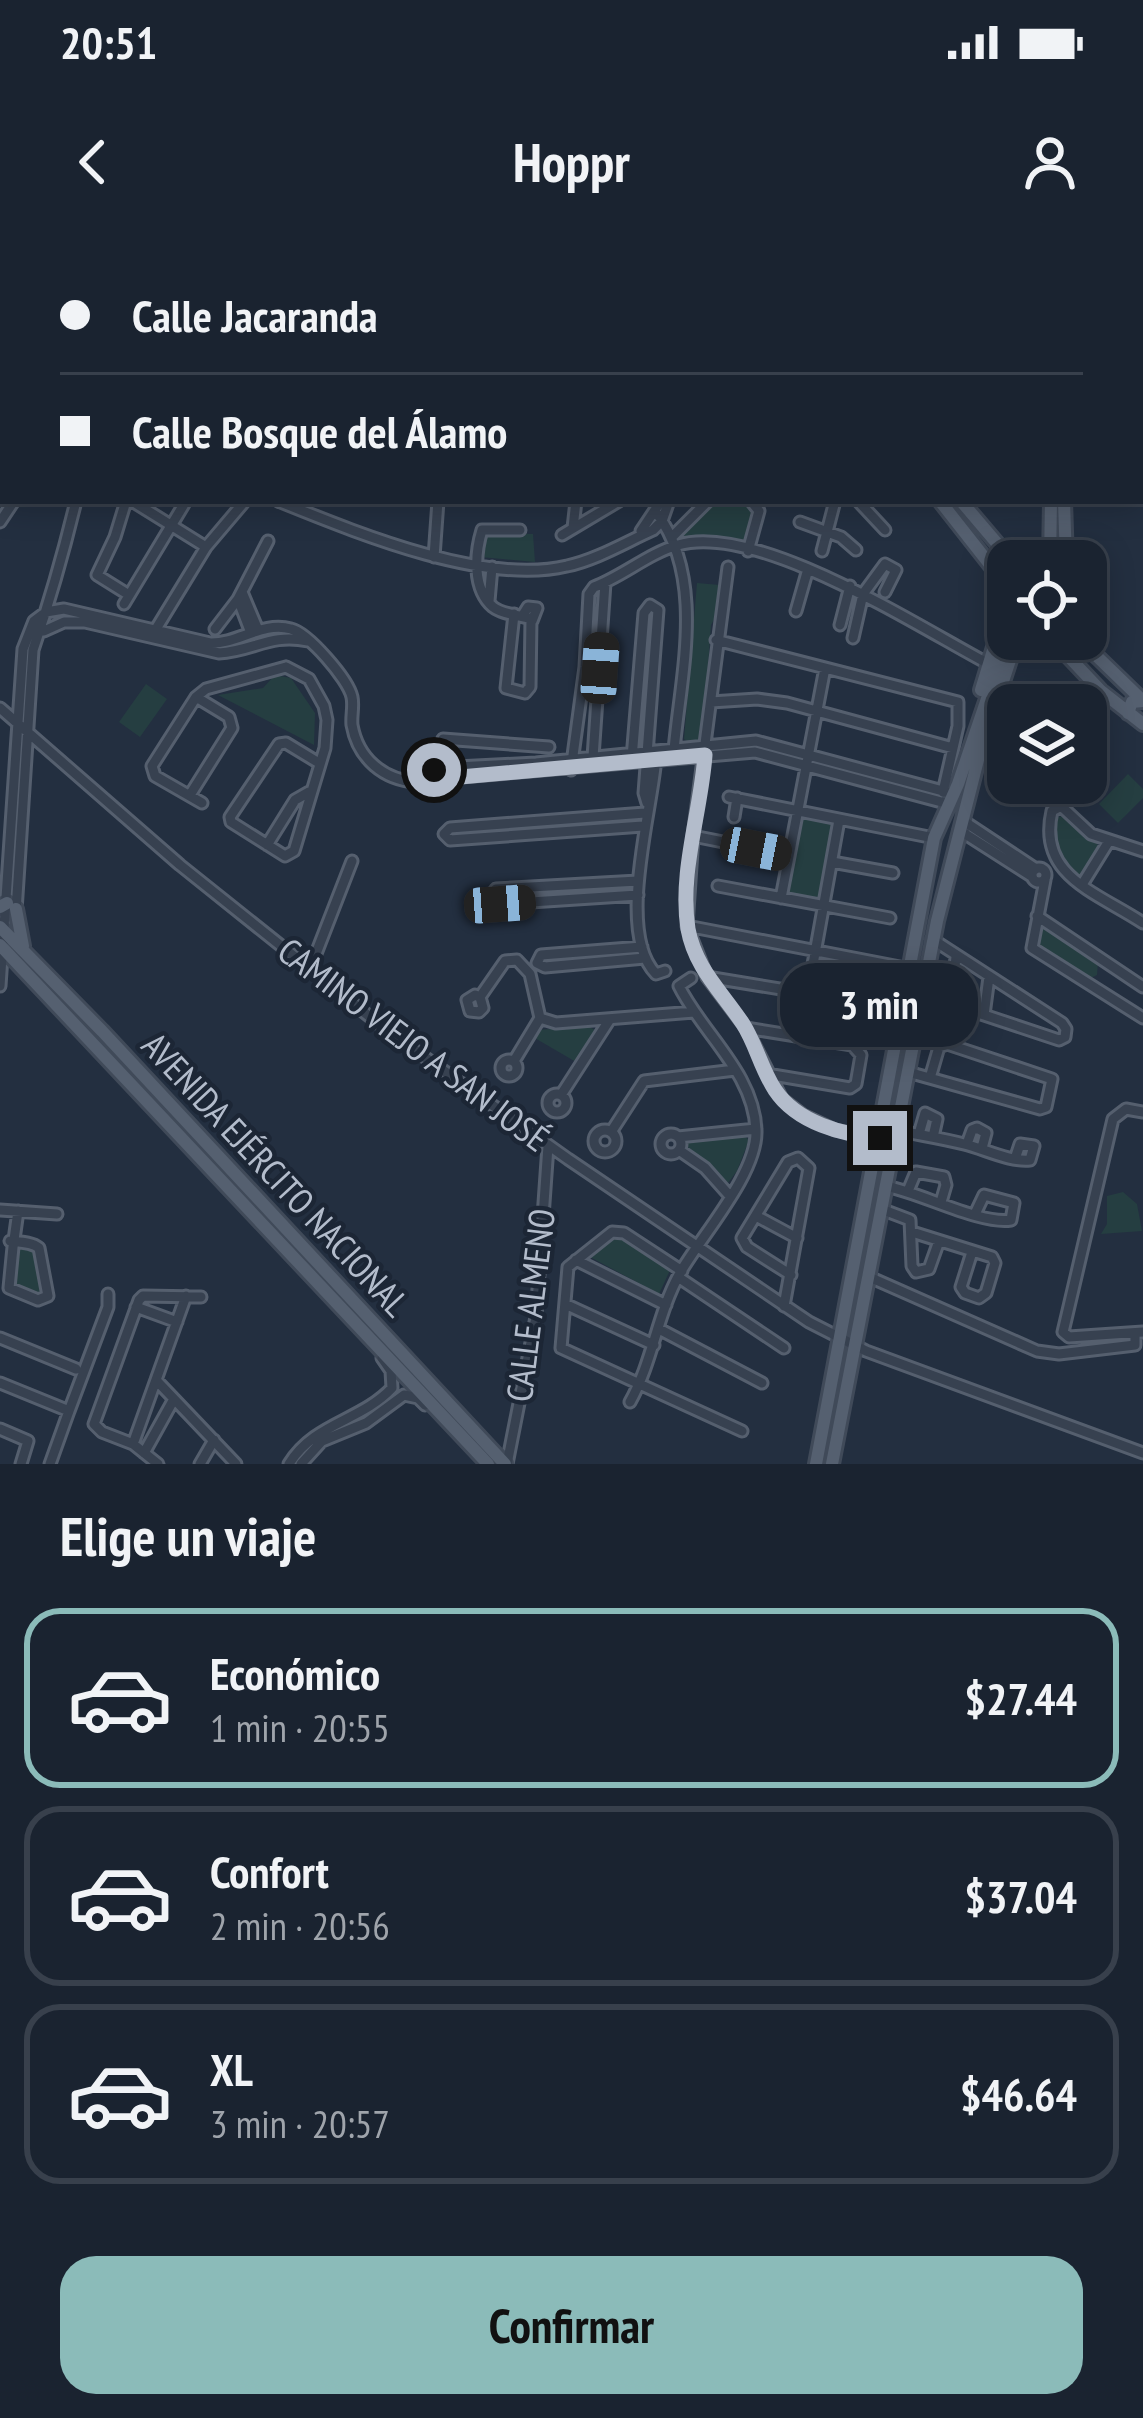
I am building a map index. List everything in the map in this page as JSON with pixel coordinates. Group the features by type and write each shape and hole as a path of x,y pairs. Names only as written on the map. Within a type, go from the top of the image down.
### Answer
{"main road":[{"path":"942,504 987,561"},
{"path":"964,504 994,540"},
{"path":"1051,504 1055,540"},
{"path":"1059,540 1063,504"},
{"path":"1062,540 1072,504"},
{"path":"961,774 959,762 988,660"},
{"path":"816,1464 867,1276 908,1072 929,919 934,838 946,797 961,774 994,660"},
{"path":"985,733 985,703 1006,660"},
{"path":"832,1464 847,1342 904,1009 932,940 929,919 1009,660"},
{"path":"1072,660 1096,684"},
{"path":"1099,660 1143,701"},
{"path":"1107,694 1121,693 1123,684"},
{"path":"1107,695 1143,724"},
{"path":"1128,713 1132,702 1143,701"},
{"path":"8,907 26,952"},
{"path":"4,944 47,976"},
{"name":"AVENIDA EJÉRCITO NACIONAL","path":"4,944 26,952 506,1464"},
{"name":"AVENIDA EJÉRCITO NACIONAL","path":"4,944 168,1128 488,1464"},
{"path":"222,1180 239,1194 249,1189"},
{"path":"245,1205 276,1218"}],"street":[{"path":"0,986 33,650 44,631 75,504"},
{"path":"128,504 97,575 127,600 184,504"},
{"path":"134,504 206,548"},
{"path":"154,632 206,548 243,504"},
{"path":"285,504 432,556 492,567 568,566 638,536 662,509 686,600 674,750"},
{"path":"432,556 438,504"},
{"path":"573,528 576,504"},
{"path":"562,535 615,504"},
{"path":"571,765 585,667 589,594 674,541 705,504"},
{"path":"748,551 759,511 753,504"},
{"path":"823,551 834,504"},
{"path":"861,504 885,530"},
{"path":"800,522 828,531 856,550"},
{"path":"520,530 482,530 476,565 495,608 523,617"},
{"path":"214,629 240,596 268,541"},
{"path":"674,541 710,542 808,568 850,586 987,663"},
{"path":"853,638 863,594 885,564 896,570 885,592"},
{"path":"484,583 492,567"},
{"path":"728,567 693,836 688,926 707,977 746,1028 782,1099 835,1130 880,1138"},
{"path":"796,610 808,568"},
{"path":"593,757 605,583"},
{"path":"840,625 850,586"},
{"path":"240,596 255,632"},
{"path":"631,760 644,614 650,605 658,610 652,680 654,787 646,808 638,880 645,956"},
{"path":"22,726 23,649 34,621 46,612 64,609 219,653 300,636"},
{"path":"523,617 530,687 525,693 509,691 506,686 523,617"},
{"path":"44,631 74,621 219,644 255,632 300,636 319,650 348,688 353,729 365,755 383,774 416,782"},
{"path":"291,668 300,636"},
{"path":"716,640 958,702 946,797"},
{"path":"585,667 600,668"},
{"path":"202,803 155,776 152,766 196,697 212,686 291,668 309,679 324,706 325,748 294,851 285,856 233,824 230,817 279,744 286,743 319,763"},
{"path":"781,898 825,668"},
{"path":"639,679 652,680"},
{"path":"190,795 232,728 230,717 196,697"},
{"path":"711,702 767,700 953,748"},
{"path":"1,709 19,703"},
{"name":"CAMINO VIEJO A SAN JOSÉ","path":"1,709 180,865 385,1029 784,1306 847,1342 1143,1453"},
{"path":"958,726 973,720"},
{"path":"442,739 541,747 542,765"},
{"path":"432,774 437,768 495,770 651,758 756,741 860,767 946,797"},
{"path":"651,758 674,750 761,752 856,781 946,797"},
{"path":"571,765 593,757 631,760"},
{"path":"856,781 860,767"},
{"path":"267,845 296,800 309,792"},
{"path":"734,817 733,797 934,838"},
{"path":"643,826 449,840 444,834 450,828 574,819 646,808"},
{"path":"1143,851 1086,830 1064,808 1052,811 1048,838 1058,866 1139,921 1143,907"},
{"path":"574,819 575,832"},
{"path":"808,992 839,820"},
{"path":"511,824 512,837"},
{"path":"961,825 1040,875"},
{"path":"693,836 788,855"},
{"path":"1083,884 1109,841"},
{"path":"310,969 352,861"},
{"path":"832,862 892,873"},
{"path":"1040,875 1058,866"},
{"path":"1040,875 1032,948 1143,1018"},
{"path":"638,880 496,890 490,897 500,904 638,895"},
{"path":"562,886 563,899"},
{"path":"718,886 890,918"},
{"path":"1037,916 1143,987"},
{"path":"688,926 919,971"},
{"path":"932,940 1066,1029 1064,1037 1059,1040 949,1002 956,957"},
{"path":"589,952 590,964"},
{"path":"541,955 645,956 545,968 537,963 541,955"},
{"path":"480,997 505,961 517,960 532,979 540,1018 514,1061"},
{"path":"1090,986 1106,963"},
{"path":"707,977 904,1009"},
{"path":"984,1016 989,977"},
{"path":"630,1402 680,1274 712,1224 717,1206 727,1199 751,1159 756,1129 735,1070 679,986 692,978"},
{"path":"540,1018 556,1023 694,1012"},
{"path":"561,1095 610,1019"},
{"path":"746,1028 857,1048 861,1055 856,1084 845,1088 767,1074"},
{"path":"908,1072 1040,1109 1046,1106 1052,1079 947,1044 938,1047 930,1078"},
{"path":"610,1132 644,1082 735,1070"},
{"path":"867,1276 1045,1353 1136,1345 1139,1332 1069,1337 1063,1332 1113,1118 1126,1109 1143,1112"},
{"path":"897,1126 1020,1160"},
{"path":"680,1150 670,1154 662,1145 665,1136 756,1129"},
{"path":"967,1144 973,1129 985,1130 982,1148"},
{"path":"678,1136 680,1150 705,1168 727,1199"},
{"name":"CALLE ALMENO","path":"506,1464 536,1317 548,1146"},
{"path":"784,1306 797,1238 808,1168 803,1160 788,1162 743,1235 744,1244 790,1272"},
{"path":"908,1190 918,1171 944,1177 941,1202"},
{"path":"885,1186 975,1214"},
{"path":"880,1209 910,1220 916,1272 929,1269 939,1240"},
{"path":"13,1243 39,1247 48,1297 38,1300 11,1291 10,1211 57,1214"},
{"path":"756,1216 797,1238"},
{"path":"742,1431 561,1348 568,1268 612,1232 624,1233 784,1348"},
{"path":"912,1232 939,1240 972,1252 995,1262 986,1293 979,1298 962,1287 972,1252"},
{"path":"576,1260 666,1305"},
{"path":"773,1298 790,1272"},
{"path":"50,1464 65,1408 108,1307 108,1294"},
{"path":"158,1464 133,1444 94,1424 143,1296 201,1297"},
{"path":"133,1444 186,1296"},
{"path":"565,1304 654,1346"},
{"path":"136,1306 177,1322"},
{"path":"1069,1313 1084,1336"},
{"path":"659,1329 762,1382"},
{"path":"0,1338 76,1369"},
{"path":"370,1338 391,1371 394,1394"},
{"path":"156,1380 236,1464"},
{"path":"0,1383 65,1408"},
{"path":"289,1464 319,1432 394,1394 410,1394 447,1420"},
{"path":"144,1453 174,1399"},
{"path":"0,1429 28,1441 21,1464"},
{"path":"200,1464 214,1440"},
{"path":"301,1464 307,1447"}],"green space":[{"path":"710,504 745,504 754,509 747,541 684,539 681,534"},
{"path":"483,533 533,534 535,562 480,557"},
{"path":"697,583 720,585 719,610 711,625 703,740 688,742 684,739"},
{"path":"275,675 291,678 315,713 314,745 218,695 263,688"},
{"path":"146,684 167,699 140,737 119,722"},
{"path":"1128,774 1143,789 1143,798 1118,823 1099,804 1107,804 1107,796"},
{"path":"802,815 834,821 820,900 787,894"},
{"path":"1064,816 1087,838 1096,840 1099,850 1083,876 1063,867 1056,848 1054,824 1056,817"},
{"path":"1040,927 1098,962 1097,975 1087,980 1034,947"},
{"path":"588,1026 595,1030 576,1062 533,1037 538,1030"},
{"path":"743,1135 749,1140 728,1183 683,1143 686,1139"},
{"path":"1123,1192 1137,1204 1142,1231 1101,1234 1107,1224 1107,1196"},
{"path":"616,1233 672,1266 659,1294 590,1257"},
{"path":"19,1248 36,1251 38,1294 13,1283"}],"route":[{"path":"434,770 438,779 646,764 705,755 693,836 688,926 701,967 746,1028 782,1099 835,1130 880,1138"}]}
